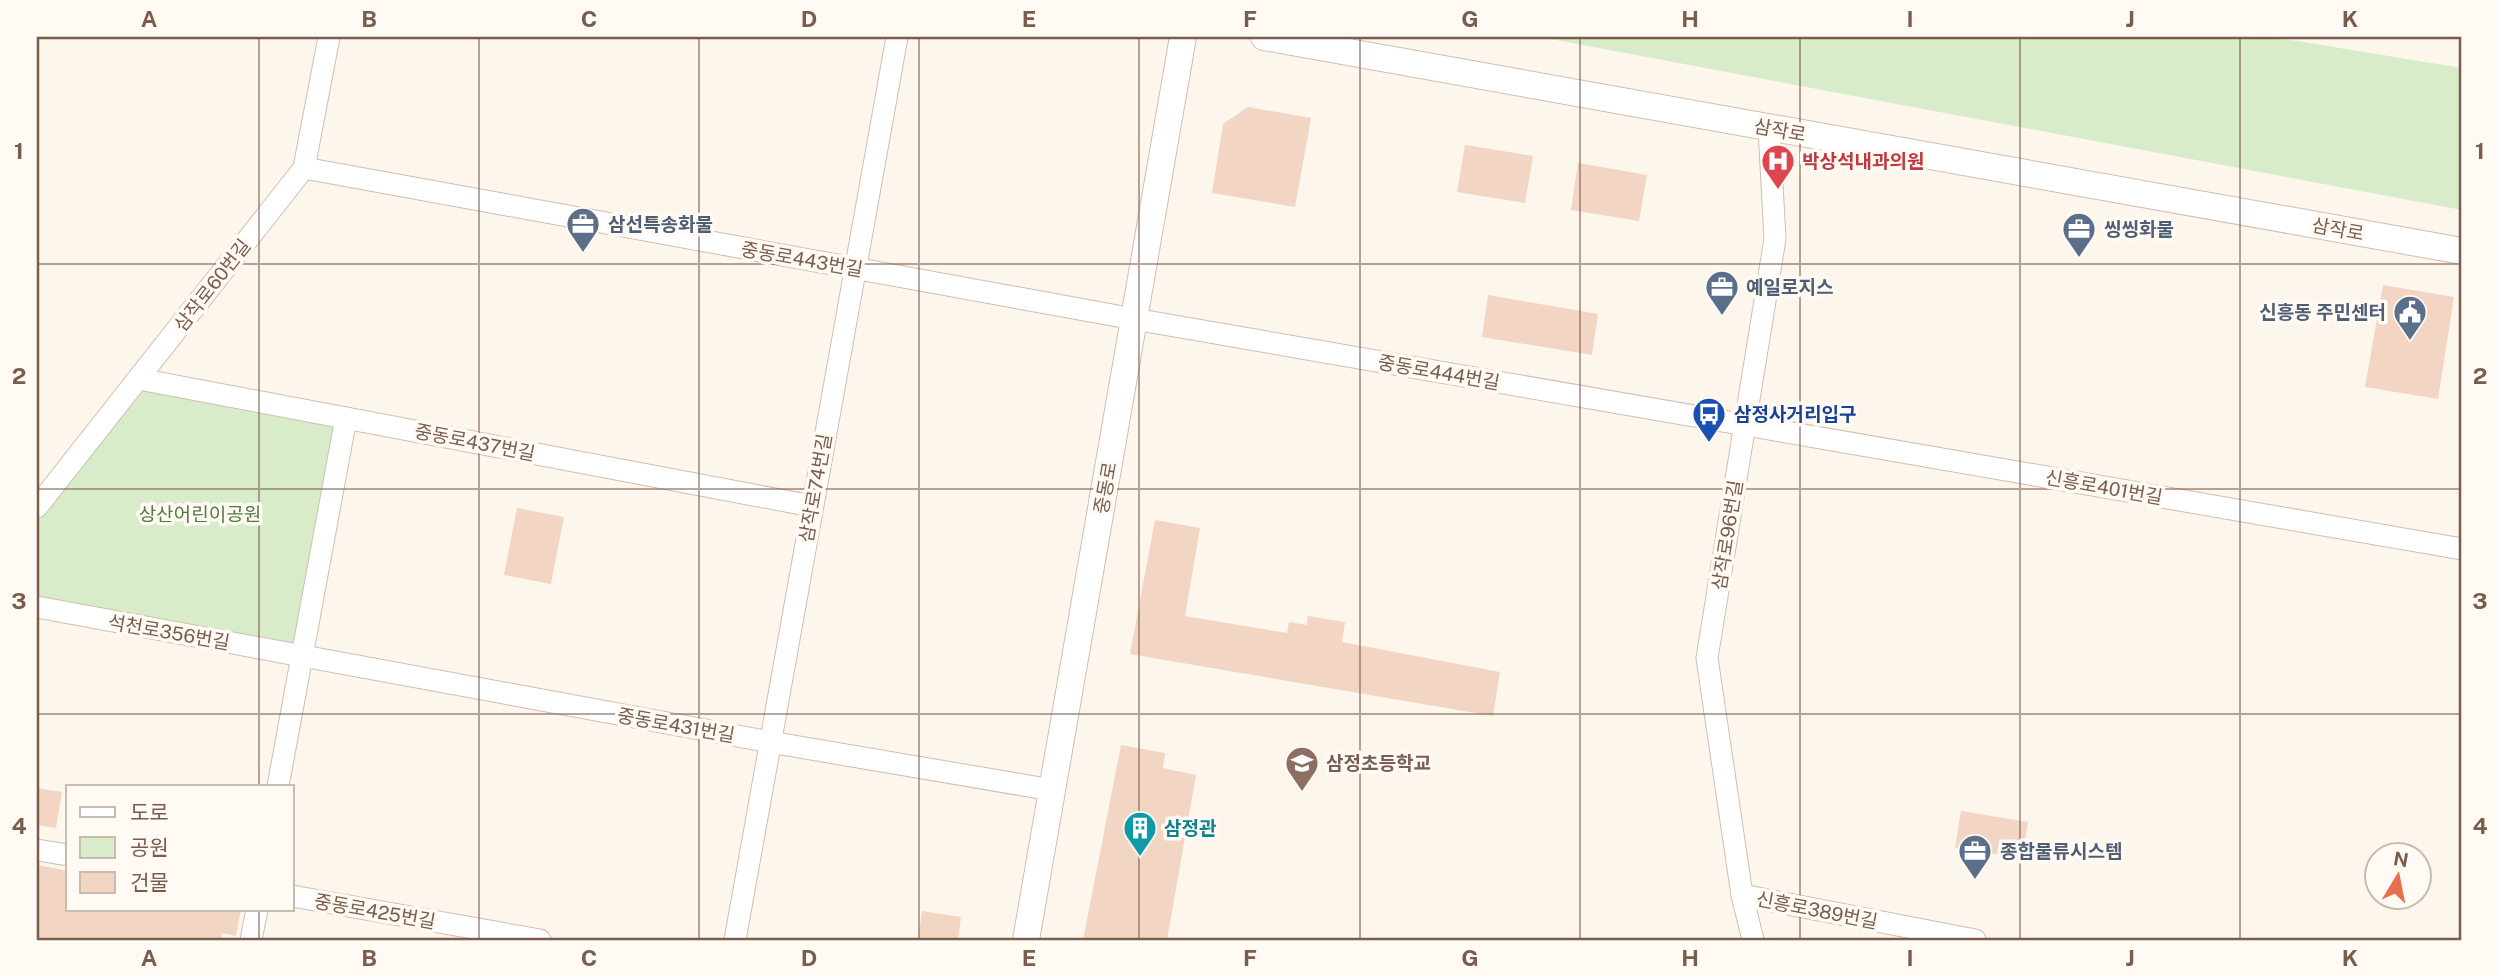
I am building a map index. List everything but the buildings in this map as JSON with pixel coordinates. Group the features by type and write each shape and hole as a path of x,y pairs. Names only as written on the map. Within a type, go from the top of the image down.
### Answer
{"street":[{"name":"삼작로60번길","path":"37,507 304,168 329,37"},
{"name":"삼작로74번길","path":"735,940 897,37"},
{"name":"중동로","path":"1026,940 1184,37"},
{"name":"삼작로","path":"1264,37 2462,251"},
{"name":"삼작로96번길","path":"1753,940 1742,895 1707,658 1775,239 1769,128"},
{"name":"중동로443번길","path":"304,168 1134,319"},
{"name":"중동로444번길","path":"1134,319 1745,425"},
{"name":"중동로437번길","path":"139,379 812,506"},
{"path":"278,785 346,418"},
{"name":"신흥로401번길","path":"1745,425 2462,549"},
{"name":"석천로356번길","path":"37,607 301,656"},
{"name":"중동로431번길","path":"301,656 770,742 1052,790"},
{"path":"37,850 66,855"},
{"name":"신흥로389번길","path":"1742,895 1975,940"},
{"name":"중동로425번길","path":"294,896 540,940"},
{"path":"251,940 257,911"}],"green space":[{"path":"1540,37 2272,37 2462,68 2462,210"},
{"name":"상산어린이공원","path":"139,379 346,418 301,656 37,607 37,507"}],"place":[{"name":"박상석내과의원","path":"1778,191"},
{"name":"삼선특송화물","path":"583,254"},
{"name":"씽씽화물","path":"2079,259"},
{"name":"예일로지스","path":"1722,317"},
{"name":"신흥동 주민센터","path":"2410,342"},
{"name":"삼정사거리입구","path":"1709,444"},
{"name":"삼정초등학교","path":"1302,793"},
{"name":"삼정관","path":"1140,858"},
{"name":"종합물류시스템","path":"1975,881"}]}
